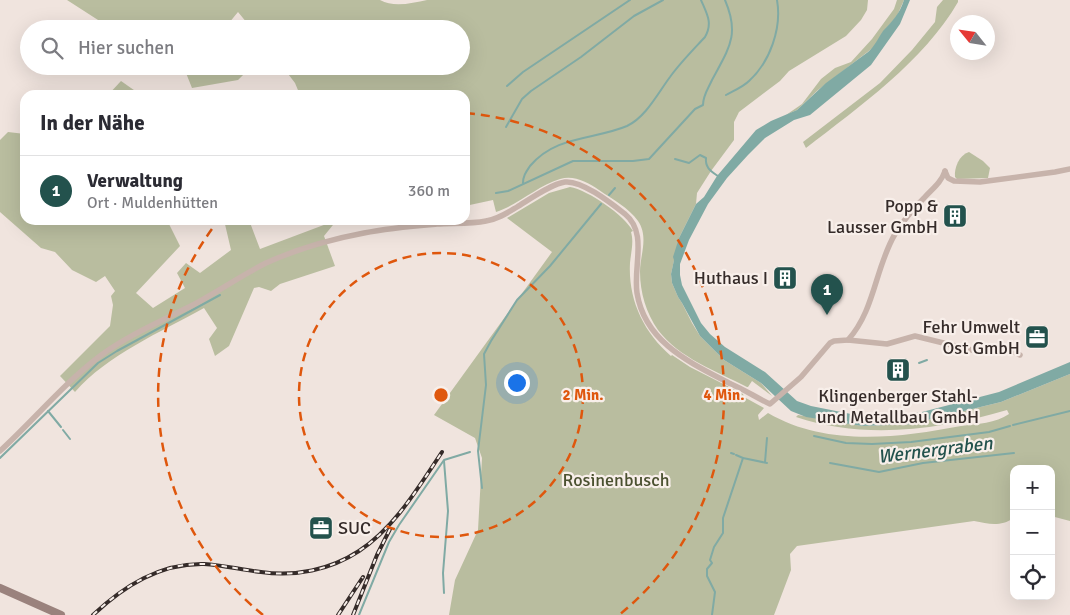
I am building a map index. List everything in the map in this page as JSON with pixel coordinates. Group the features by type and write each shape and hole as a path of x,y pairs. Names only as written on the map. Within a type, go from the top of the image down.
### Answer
{"main road":[{"path":"0,588 61,615"}],"street":[{"path":"848,340 866,315 875,281 894,236 915,208 939,184 945,171 948,178 954,181 980,182 1070,169"},
{"path":"470,222 496,218 565,182 584,187 626,215 634,224 638,238 637,292 648,322 662,341 681,357 770,404 801,377 834,341 848,340 886,344 916,336 976,351 1008,349 1020,355"},
{"path":"0,450 68,384 99,357 136,333 191,306 266,264 286,255 338,239 424,225"}],"green space":[{"path":"67,0 380,0 397,4 427,0 868,0 867,10 861,20 846,36 789,71 780,81 739,112 734,122 734,140 697,193 696,204 679,238 671,274 672,283 692,323 700,336 724,360 761,383 772,396 752,381 747,387 699,363 676,348 658,330 644,302 641,287 640,272 643,233 641,227 630,212 594,187 580,180 565,178 543,186 512,205 496,212 493,200 470,205 470,90 298,90 289,75 470,75 470,20 245,20 238,12 231,20 98,20"},
{"path":"897,0 904,0 897,16 883,32 874,47 818,90 797,110 786,115 802,104 821,79 835,68 851,62 872,39 894,9"},
{"path":"943,0 958,0 958,2 944,24 927,44 889,82 806,148 803,142 880,83 912,50 935,22 937,7"},
{"path":"187,75 243,75 238,80 192,88"},
{"path":"121,81 134,90 113,90"},
{"path":"8,132 20,133 20,225 170,225 180,246 136,293 153,308 185,288 177,273 186,263 200,273 231,250 225,225 251,225 260,249 324,225 333,225 324,236 335,266 280,284 271,291 259,287 254,288 229,346 215,356 209,339 217,328 204,308 119,355 88,379 75,392 60,376 110,326 113,305 111,296 115,291 105,276 96,282 72,270 55,252 41,248 0,212 0,140"},
{"path":"969,152 990,168 988,178 957,179 955,177 958,162 962,156"},
{"name":"Rosinenbusch","path":"570,187 578,189 605,204 622,218 633,231 631,232 630,276 635,302 645,326 661,347 671,356 743,394 744,397 764,408 758,415 759,420 768,413 790,424 814,431 863,437 912,434 980,424 1009,414 1007,410 955,423 902,430 848,428 796,417 798,415 862,426 917,424 1001,402 1070,374 1070,521 1055,517 1055,465 1010,465 1010,520 999,524 974,521 797,546 790,554 791,570 774,615 449,615 455,580 478,530 482,458 475,438 434,415 552,252 507,218 549,193"}],"water":[{"path":"904,0 910,0 900,24 871,65 810,115 794,120 765,138 727,178 708,204 689,240 680,264 682,285 701,323 710,334 725,347 765,372 797,401 811,406 856,415 903,415 922,412 999,392 1070,362 1070,374 1001,402 917,424 862,426 806,417 791,411 761,383 724,360 700,336 672,283 673,257 679,238 696,204 704,197 717,176 756,130 771,121 797,110 826,83 868,52 900,10"}],"waterway":[{"path":"507,86 523,72 630,0"},
{"path":"506,127 522,99 531,91 581,57 634,16 663,0"},
{"path":"523,183 524,176 530,166 551,149 563,143 627,126 640,117 678,67 705,37 709,23 701,0"},
{"path":"496,193 508,191 573,161 633,161 649,159 695,109 703,105 706,92 731,41 732,23 725,0"},
{"path":"726,95 749,81 763,64 776,33 778,22 777,0"},
{"path":"675,159 689,163 700,155 706,158 708,167 719,177"},
{"path":"609,195 615,188"},
{"path":"482,488 478,451 486,385 484,354 517,300 550,266 601,204"},
{"path":"0,458 98,363 220,295"},
{"path":"919,363 927,360"},
{"path":"48,411 61,427"},
{"path":"1013,425 1070,411"},
{"path":"814,436 846,443 872,444 911,442 989,432 1010,426"},
{"path":"63,430 70,439"},
{"path":"765,462 767,438"},
{"path":"359,615 389,542 399,525 444,460 470,452"},
{"name":"Wernergraben","path":"830,463 879,472 923,463 1014,453"},
{"name":"Wernergraben","path":"736,455 767,463"},
{"path":"712,615 715,592 707,576 707,569 712,563 710,560 714,547 723,533 723,518 743,458"},
{"path":"444,461 448,511 443,573 444,593"}],"railway":[{"path":"93,615 130,586 144,578 172,567 204,564 287,574 324,567 348,558 372,541 395,519 442,452"},
{"path":"353,615 377,555 390,529"},
{"path":"338,615 363,577"}],"place":[{"name":"Popp & Lausser GmbH","path":"955,216"},
{"name":"Huthaus I","path":"785,278"},
{"name":"Verwaltung","path":"827,315"},
{"name":"Fehr Umwelt Ost GmbH","path":"1037,337"},
{"name":"Klingenberger Stahl- und Metallbau GmbH","path":"898,370"},
{"name":"SUC","path":"321,528"}]}
